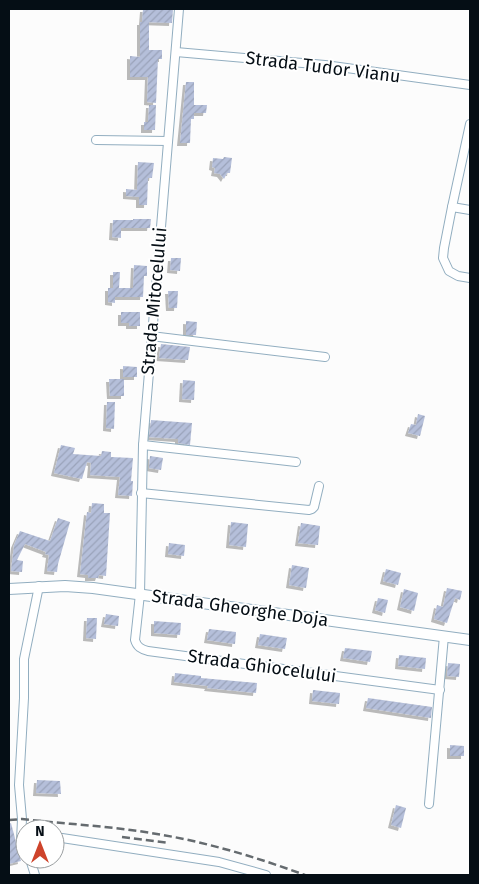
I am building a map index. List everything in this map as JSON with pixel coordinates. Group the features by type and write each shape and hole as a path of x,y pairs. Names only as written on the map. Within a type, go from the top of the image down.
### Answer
{"main road":[{"name":"Strada Gheorghe Doja","path":"9,589 65,586 140,594 470,640"}],"street":[{"name":"Strada Mitocelului","path":"140,594 143,445 179,9"},
{"name":"Strada Tudor Vianu","path":"176,52 325,65 470,85"},
{"path":"470,124 444,248 444,258 449,271 458,276 470,278"},
{"path":"96,140 168,142"},
{"path":"452,207 470,210"},
{"path":"151,336 326,357"},
{"path":"143,445 296,462"},
{"path":"141,493 312,510 319,486"},
{"path":"22,819 18,785 24,698 24,659 39,586"},
{"name":"Strada Ghiocelului","path":"140,594 135,640 139,648 440,690"},
{"path":"429,804 444,636"},
{"path":"9,786 18,785"},
{"path":"65,838 219,862 266,875"}],"building":[{"path":"143,9 173,9 172,23 142,22"},
{"path":"140,22 149,22 149,50 162,50 162,59 158,59 156,103 147,102 148,77 130,77 130,56 140,57"},
{"path":"186,82 194,82 194,105 207,105 206,113 194,113 194,119 191,119 190,143 180,143"},
{"path":"149,105 156,105 155,130 144,130 144,122 148,122"},
{"path":"224,157 232,158 230,173 227,173 224,179 220,174 214,173 215,168 212,167 213,158 223,159"},
{"path":"138,162 154,163 152,178 148,178 147,205 139,205 139,197 126,196 126,189 137,190"},
{"path":"151,219 150,228 121,228 121,238 112,237 113,220"},
{"path":"171,258 181,258 180,271 170,270"},
{"path":"134,265 147,266 147,276 144,276 143,297 115,297 115,303 108,302 108,288 113,288 113,272 120,272 119,288 133,288"},
{"path":"168,291 178,291 177,308 169,308"},
{"path":"121,312 140,312 140,326 129,326 129,323 121,323"},
{"path":"186,321 197,322 196,335 186,335"},
{"path":"161,344 190,347 188,360 159,358"},
{"path":"123,366 137,367 137,377 123,377"},
{"path":"109,379 124,379 124,396 110,396"},
{"path":"183,380 195,381 194,400 182,399"},
{"path":"107,402 115,402 114,429 106,428"},
{"path":"418,414 425,416 420,436 408,433 411,424 416,425"},
{"path":"151,420 192,423 190,445 178,443 178,439 149,437"},
{"path":"61,445 75,448 73,454 101,456 102,451 111,452 111,457 133,458 132,496 118,495 120,477 90,475 91,463 87,462 82,479 54,473"},
{"path":"150,456 163,458 161,470 149,468"},
{"path":"92,503 104,504 104,513 110,513 106,576 99,575 98,578 88,578 88,575 80,574 87,512 91,513"},
{"path":"58,518 70,522 57,572 47,571 49,555 45,554 46,552 25,544 17,560 23,561 22,572 11,571 14,545 20,531 50,541"},
{"path":"231,522 248,524 246,547 229,545"},
{"path":"301,523 320,526 318,545 298,543"},
{"path":"169,543 185,545 184,556 168,554"},
{"path":"292,565 309,568 306,588 289,585"},
{"path":"386,569 401,573 398,585 383,581"},
{"path":"447,588 462,591 460,600 455,598 447,623 434,619 437,605 443,607"},
{"path":"404,589 418,593 414,611 400,607"},
{"path":"378,598 388,600 385,613 375,610"},
{"path":"106,614 119,616 118,626 104,624"},
{"path":"87,618 97,618 96,639 86,638"},
{"path":"154,621 181,623 180,635 154,633"},
{"path":"209,629 236,632 235,644 207,640"},
{"path":"260,634 287,638 285,649 258,645"},
{"path":"345,648 372,651 370,662 343,658"},
{"path":"399,655 426,658 425,669 398,666"},
{"path":"448,663 460,664 459,677 447,676"},
{"path":"175,673 201,676 201,678 257,683 256,693 207,688 208,686 174,682"},
{"path":"313,690 340,693 339,704 312,701"},
{"path":"368,698 432,707 431,718 366,708"},
{"path":"450,745 464,746 464,756 450,756"},
{"path":"37,780 60,781 61,794 36,793"},
{"path":"396,805 406,808 401,828 391,825"},
{"path":"11,823 15,838 15,862 9,864 9,824"}],"railway":[{"path":"9,820 22,819 171,836 229,850 305,875"},
{"path":"122,837 169,843"}]}
